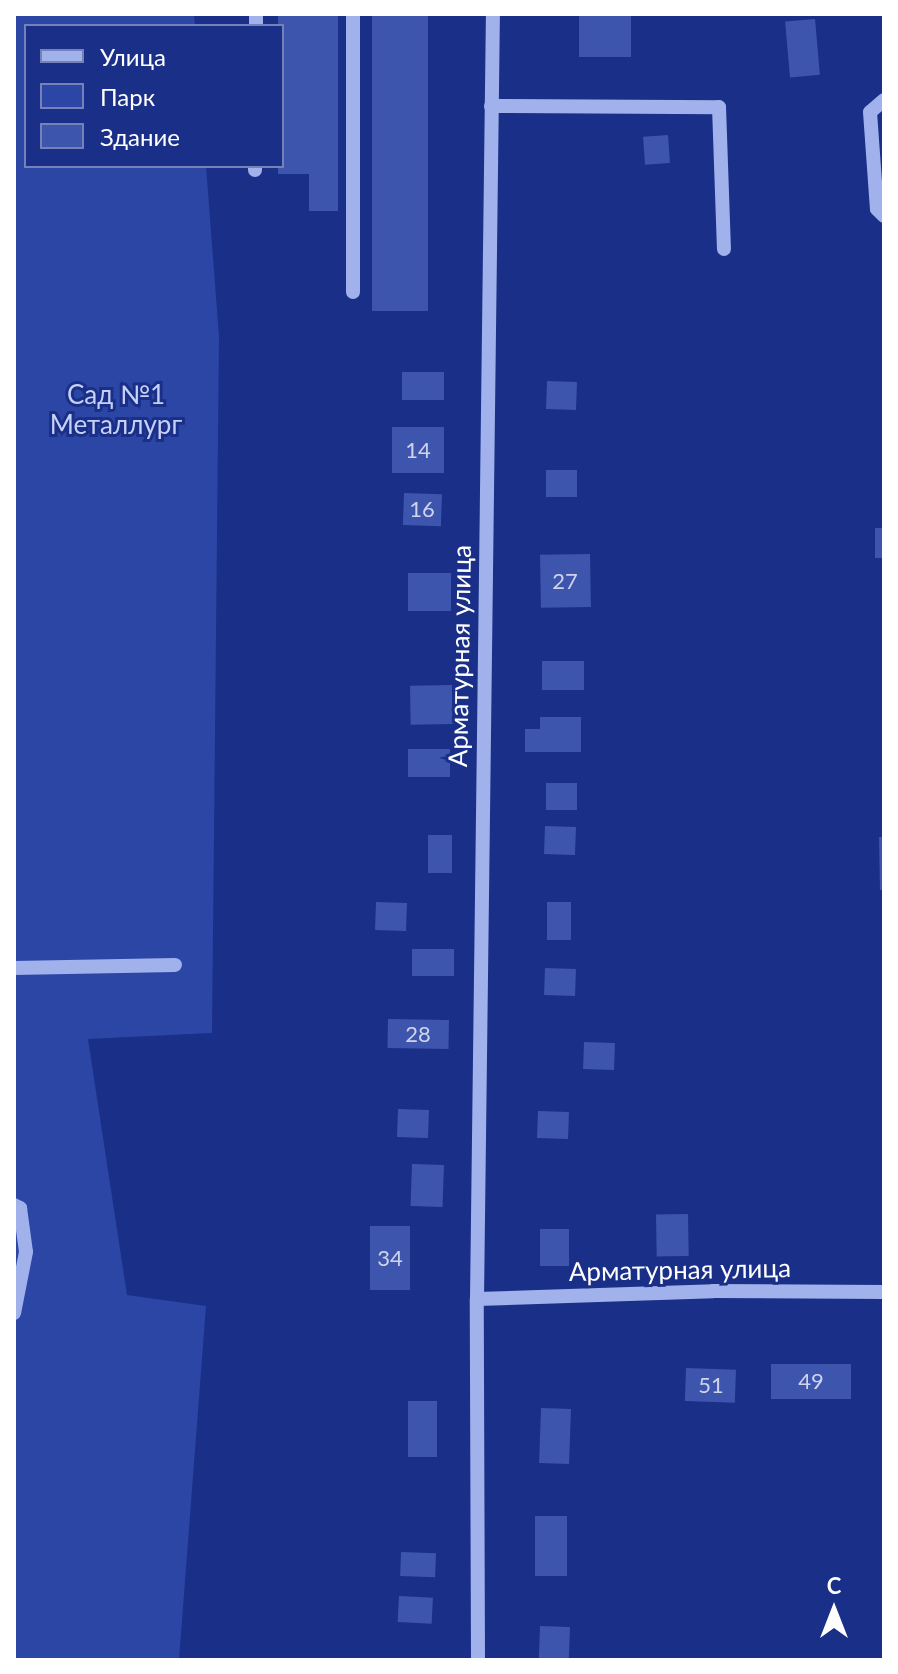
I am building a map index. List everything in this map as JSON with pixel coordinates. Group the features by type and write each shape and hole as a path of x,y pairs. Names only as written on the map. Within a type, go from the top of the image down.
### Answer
{"street":[{"path":"353,14 353,292"},
{"name":"Арматурная улица","path":"478,1660 477,1299 493,14"},
{"path":"884,100 870,112 877,209 884,216"},
{"path":"491,106 719,107 724,249"},
{"path":"14,968 175,965"},
{"path":"14,1205 20,1208 26,1252 14,1313"},
{"name":"Арматурная улица","path":"477,1299 713,1291 884,1292"}],"green space":[{"name":"Сад №1 Металлург","path":"14,14 194,14 195,24 24,24 24,168 206,168 219,336 212,1033 88,1039 127,1295 206,1306 179,1660 14,1660"}],"building":[{"path":"278,14 338,14 338,211 309,211 309,174 278,174 278,168 284,168 284,24 278,24"},
{"path":"372,14 428,14 428,311 372,311"},
{"path":"579,14 631,14 631,57 579,57"},
{"path":"815,19 820,75 790,77 785,22"},
{"path":"668,135 670,163 645,165 643,137"},
{"path":"402,372 444,372 444,400 402,400"},
{"path":"547,381 577,382 576,410 546,409"},
{"path":"392,427 444,427 444,473 392,473"},
{"path":"546,470 577,470 577,497 546,497"},
{"path":"404,493 442,494 441,526 403,525"},
{"path":"875,528 884,528 884,558 875,558"},
{"path":"590,554 591,607 541,608 540,555"},
{"path":"408,573 451,573 451,611 408,611"},
{"path":"542,661 584,661 584,690 542,690"},
{"path":"452,685 453,724 411,725 410,686"},
{"path":"540,717 581,717 581,752 525,752 525,729 540,729"},
{"path":"408,749 450,749 450,777 408,777"},
{"path":"546,783 577,783 577,810 546,810"},
{"path":"545,826 576,827 575,855 544,854"},
{"path":"428,835 452,835 452,873 428,873"},
{"path":"879,837 884,837 884,890 880,890"},
{"path":"376,902 407,903 406,931 375,930"},
{"path":"547,902 571,902 571,940 547,940"},
{"path":"412,949 454,949 454,976 412,976"},
{"path":"545,968 576,969 575,996 544,995"},
{"path":"388,1019 449,1020 448,1049 387,1048"},
{"path":"584,1042 615,1043 614,1070 583,1069"},
{"path":"398,1109 429,1110 428,1138 397,1137"},
{"path":"538,1111 569,1112 568,1139 537,1138"},
{"path":"412,1164 444,1165 443,1207 411,1206"},
{"path":"688,1214 689,1256 657,1257 656,1215"},
{"path":"370,1226 410,1226 410,1290 370,1290"},
{"path":"540,1229 569,1229 569,1266 540,1266"},
{"path":"771,1364 851,1364 851,1399 771,1399"},
{"path":"686,1368 736,1370 735,1403 685,1401"},
{"path":"408,1401 437,1401 437,1457 408,1457"},
{"path":"541,1408 571,1409 569,1464 539,1463"},
{"path":"535,1516 567,1516 567,1576 535,1576"},
{"path":"401,1552 436,1553 435,1577 400,1576"},
{"path":"399,1596 433,1598 432,1624 398,1622"},
{"path":"540,1626 570,1627 569,1660 539,1660"}]}
